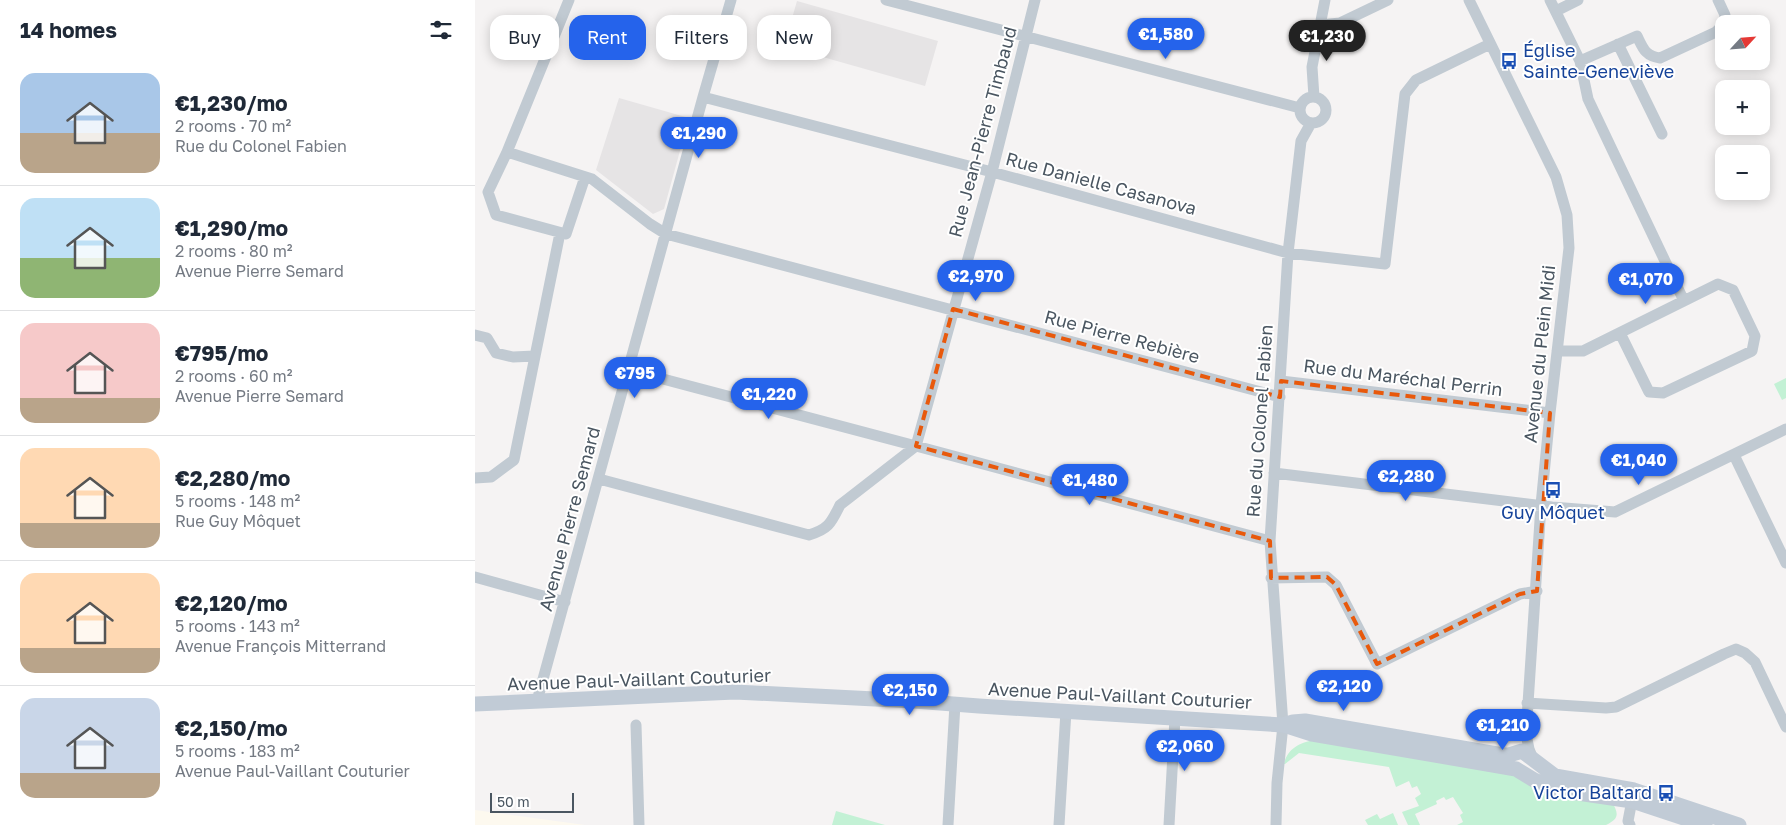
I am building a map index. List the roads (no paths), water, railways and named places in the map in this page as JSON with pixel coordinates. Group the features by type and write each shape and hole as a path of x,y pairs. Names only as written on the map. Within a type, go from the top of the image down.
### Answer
{"street":[{"path":"569,0 507,152 488,192 496,214 566,234 585,177"},
{"name":"Avenue Pierre Semard","path":"537,701 731,0"},
{"path":"886,0 1300,108"},
{"name":"Rue Jean-Pierre Timbaud","path":"916,446 992,172 1035,0"},
{"name":"Rue du Colonel Fabien","path":"1277,825 1277,783 1283,725 1271,578 1270,541 1288,253 1301,141 1311,123 1322,119 1325,112 1324,104 1314,97 1312,67 1325,0"},
{"path":"1321,25 1340,23 1388,0"},
{"name":"Avenue du Plein Midi","path":"1469,0 1556,177 1567,215 1569,248 1541,505 1537,591 1525,734 1529,749 1537,762"},
{"path":"1550,0 1580,61 1588,99 1683,301"},
{"path":"1556,11 1578,0"},
{"path":"1718,0 1725,15"},
{"path":"1580,61 1637,36 1644,50 1651,57 1660,58 1715,33"},
{"name":"Rue Danielle Casanova","path":"703,97 992,172 1288,253 1385,264 1405,94 1416,80 1490,44"},
{"path":"1618,44 1662,134"},
{"path":"1311,123 1301,116 1300,108 1307,98 1314,97"},
{"name":"Rue Pierre Rebière","path":"507,152 585,177 600,185 650,224 666,234 1279,397"},
{"path":"475,478 491,477 514,460 560,233"},
{"path":"1557,351 1583,352 1620,333 1683,301 1718,284 1733,290 1755,336 1752,351 1663,394 1649,392 1620,333"},
{"path":"475,335 487,338 496,353 513,357 535,356"},
{"path":"629,370 1270,541"},
{"name":"Rue du Maréchal Perrin","path":"1281,381 1550,413"},
{"path":"1274,473 1615,512 1734,456 1786,429"},
{"path":"599,480 809,534 824,530 834,518 840,505 916,446"},
{"path":"1734,456 1786,563"},
{"path":"475,577 565,602"},
{"path":"1271,578 1327,577 1336,585 1377,664 1520,594 1537,591"},
{"path":"1527,702 1606,708 1616,707 1724,654 1736,650 1745,653 1755,662 1786,728"},
{"name":"Avenue Paul-Vaillant Couturier","path":"475,704 735,692 834,696 1283,725"},
{"path":"948,825 955,704"},
{"path":"1059,825 1066,711"},
{"path":"1169,825 1175,718"},
{"path":"1283,725 1293,722 1312,722 1495,754 1509,755 1522,751 1555,776 1633,795 1739,825"},
{"path":"636,725 639,825"},
{"path":"1283,725 1312,734 1516,769 1534,780 1557,790 1633,795 1705,825"},
{"name":"Avenue du Plein Midi","path":"1516,769 1513,762 1525,734"},
{"path":"1534,780 1543,776 1543,771 1537,762"},
{"path":"1625,824 1633,795"}],"place":[{"name":"Église Sainte-Geneviève","path":"1509,61"},
{"name":"Guy Môquet","path":"1553,490"},
{"name":"Victor Baltard","path":"1666,793"}]}
